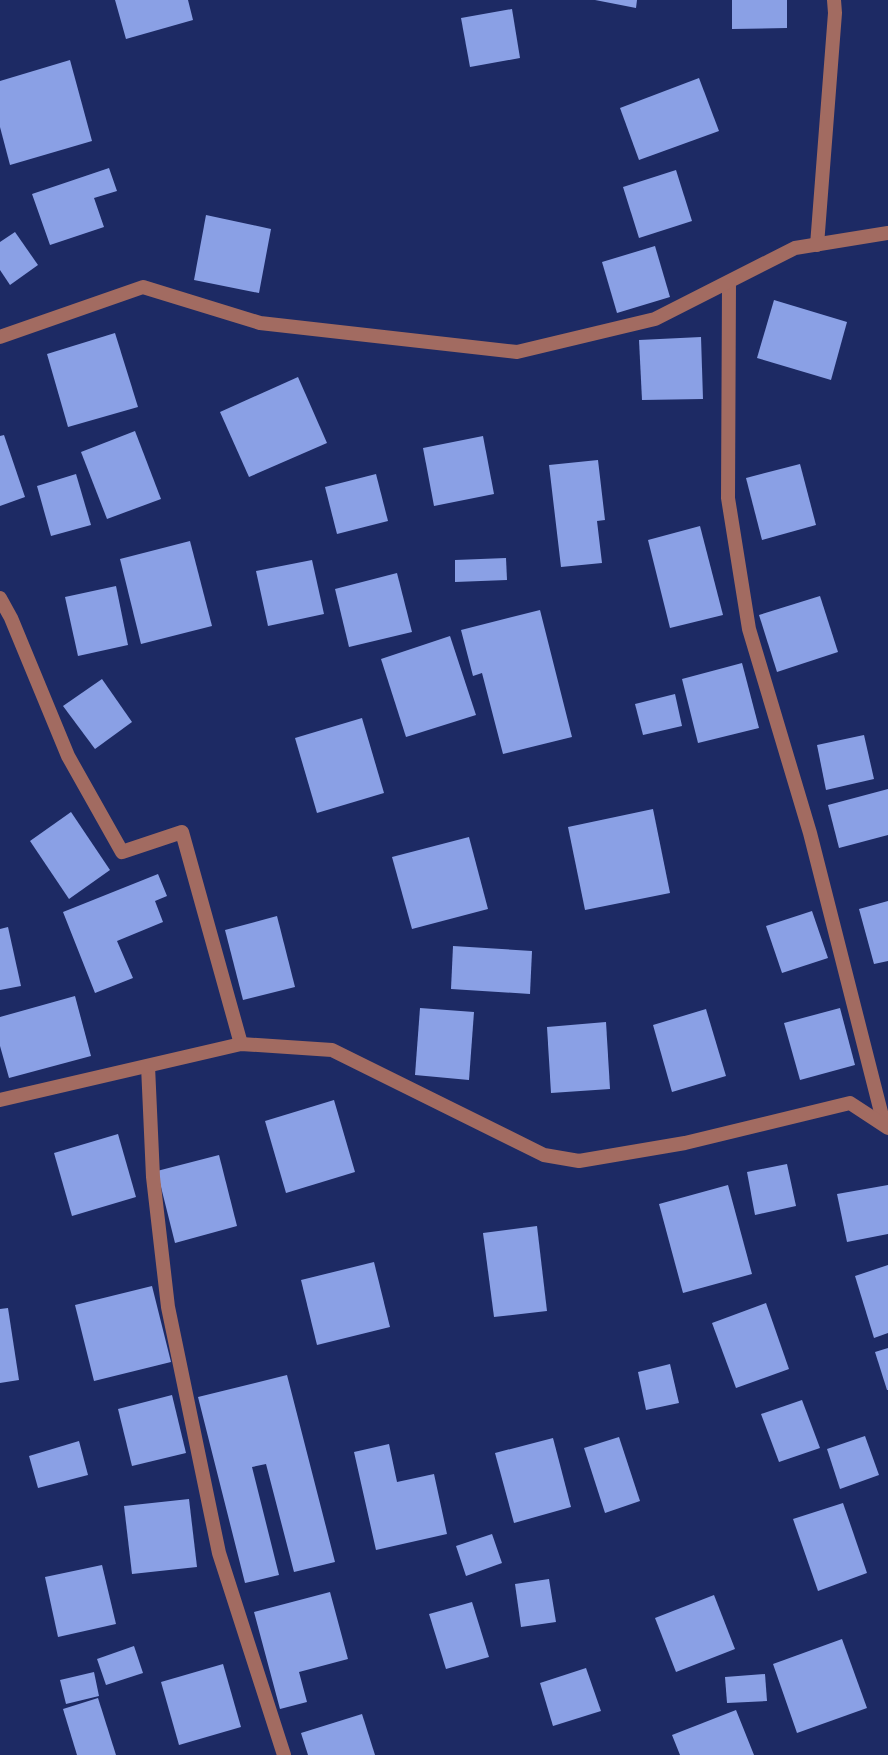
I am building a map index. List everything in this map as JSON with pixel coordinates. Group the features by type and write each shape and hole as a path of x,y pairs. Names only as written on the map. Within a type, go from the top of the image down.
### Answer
{"street":[{"path":"817,245 834,0"},
{"path":"0,337 143,287 260,323 517,352 655,319 795,248 888,233"},
{"path":"730,282 729,498 749,629 810,833 886,1126"},
{"path":"0,598 11,618 68,756 122,852 182,832 241,1044"},
{"path":"0,1100 241,1044 332,1050 544,1155 579,1161 685,1143 849,1103 886,1126"},
{"path":"148,1066 153,1177 168,1307 219,1553 284,1755"}],"building":[{"path":"115,0 188,0 193,20 126,39"},
{"path":"595,0 637,0 636,8"},
{"path":"732,0 787,0 787,28 732,29"},
{"path":"512,9 520,58 470,67 461,18"},
{"path":"70,60 92,141 10,165 0,127 0,81"},
{"path":"699,78 719,131 639,160 620,108"},
{"path":"109,168 117,191 94,198 104,227 50,245 32,194"},
{"path":"676,170 692,221 639,238 623,187"},
{"path":"206,215 271,229 259,293 194,280"},
{"path":"15,232 38,265 10,285 0,270 0,242"},
{"path":"655,246 670,297 617,313 602,262"},
{"path":"774,300 847,322 831,380 757,358"},
{"path":"115,333 138,407 68,427 47,354"},
{"path":"701,337 703,399 642,400 639,340"},
{"path":"298,377 327,443 249,477 220,412"},
{"path":"135,431 161,499 107,519 81,452"},
{"path":"4,435 25,497 0,506 0,436"},
{"path":"483,436 494,494 434,506 423,448"},
{"path":"598,460 605,520 597,521 602,563 561,567 549,465"},
{"path":"800,464 816,525 762,540 746,478"},
{"path":"76,474 91,525 51,536 37,486"},
{"path":"376,474 388,521 337,534 325,487"},
{"path":"700,526 723,615 670,628 648,540"},
{"path":"190,541 212,626 141,644 120,559"},
{"path":"506,558 507,580 455,582 455,560"},
{"path":"312,560 324,614 268,626 256,571"},
{"path":"397,573 412,632 349,647 335,589"},
{"path":"116,586 128,645 78,656 65,597"},
{"path":"820,596 838,652 777,672 759,615"},
{"path":"540,610 572,737 503,754 482,673 473,676 461,630"},
{"path":"450,636 476,715 406,737 381,659"},
{"path":"742,663 759,728 698,743 682,679"},
{"path":"102,679 132,722 95,749 63,706"},
{"path":"675,694 682,726 643,735 635,704"},
{"path":"362,718 384,793 317,813 295,738"},
{"path":"864,735 874,779 826,790 817,745"},
{"path":"888,789 888,835 839,848 828,805"},
{"path":"653,809 670,893 585,910 568,827"},
{"path":"71,812 110,870 69,899 30,841"},
{"path":"469,837 488,909 412,929 392,857"},
{"path":"158,874 167,896 155,901 163,922 117,941 133,978 95,993 63,912"},
{"path":"888,901 888,961 874,964 859,909"},
{"path":"812,911 828,958 782,973 766,926"},
{"path":"277,916 295,987 243,1000 225,930"},
{"path":"8,927 21,986 0,990 0,929"},
{"path":"453,946 532,951 530,994 451,989"},
{"path":"75,996 91,1056 9,1078 0,1046 0,1017"},
{"path":"420,1008 474,1012 469,1080 415,1075"},
{"path":"840,1008 855,1065 800,1080 784,1023"},
{"path":"706,1009 726,1076 672,1092 653,1025"},
{"path":"606,1022 610,1089 551,1093 547,1027"},
{"path":"334,1100 355,1172 286,1193 265,1121"},
{"path":"118,1134 136,1197 72,1216 54,1153"},
{"path":"219,1155 237,1226 175,1243 157,1171"},
{"path":"787,1164 796,1206 755,1215 747,1172"},
{"path":"728,1185 752,1274 683,1293 659,1204"},
{"path":"888,1185 888,1234 847,1242 837,1194"},
{"path":"537,1226 547,1311 494,1317 483,1233"},
{"path":"374,1262 390,1327 317,1345 301,1280"},
{"path":"888,1265 888,1333 874,1338 855,1276"},
{"path":"152,1286 171,1362 94,1381 75,1305"},
{"path":"766,1303 789,1369 736,1388 712,1323"},
{"path":"8,1308 19,1380 0,1383 0,1309"},
{"path":"888,1348 888,1390 887,1390 875,1352"},
{"path":"670,1364 679,1403 646,1410 638,1372"},
{"path":"287,1375 335,1562 294,1572 266,1464 252,1467 279,1575 245,1583 198,1397"},
{"path":"172,1395 186,1453 132,1466 118,1409"},
{"path":"802,1400 820,1448 779,1462 761,1414"},
{"path":"865,1436 879,1475 840,1489 827,1449"},
{"path":"619,1437 640,1501 605,1513 584,1448"},
{"path":"553,1438 571,1507 514,1523 495,1453"},
{"path":"79,1441 88,1475 38,1488 29,1456"},
{"path":"389,1444 397,1482 434,1474 447,1534 376,1550 354,1452"},
{"path":"189,1499 197,1567 132,1574 124,1506"},
{"path":"843,1503 867,1573 818,1591 793,1519"},
{"path":"492,1534 502,1563 466,1576 456,1546"},
{"path":"102,1565 116,1624 58,1637 45,1577"},
{"path":"549,1579 556,1622 521,1627 515,1584"},
{"path":"330,1592 348,1659 299,1672 307,1702 280,1709 254,1612"},
{"path":"714,1595 735,1649 676,1672 655,1618"},
{"path":"472,1602 489,1657 446,1669 429,1614"},
{"path":"842,1639 867,1708 797,1733 773,1664"},
{"path":"134,1646 143,1673 106,1685 97,1659"},
{"path":"223,1664 241,1727 179,1745 161,1682"},
{"path":"586,1668 601,1711 553,1726 540,1683"},
{"path":"94,1672 99,1696 66,1704 60,1680"},
{"path":"765,1674 767,1701 727,1703 725,1677"},
{"path":"98,1698 116,1755 77,1755 63,1709"},
{"path":"736,1710 754,1755 680,1755 672,1735"},
{"path":"362,1714 375,1755 308,1755 301,1733"}]}
